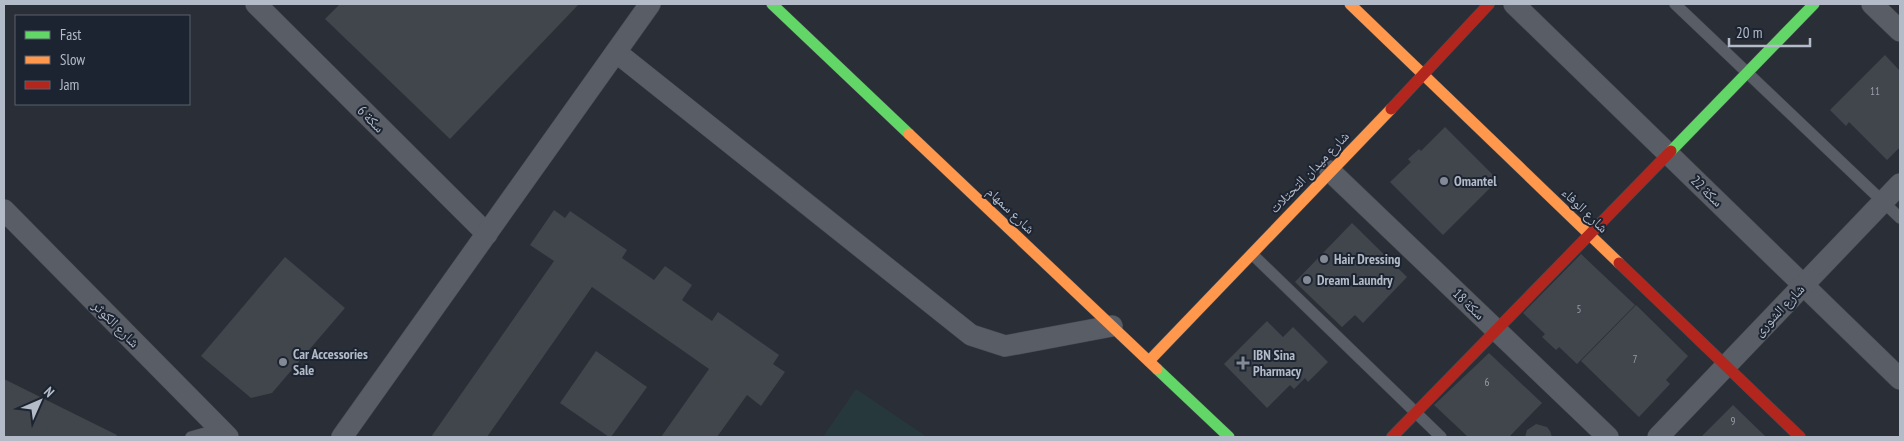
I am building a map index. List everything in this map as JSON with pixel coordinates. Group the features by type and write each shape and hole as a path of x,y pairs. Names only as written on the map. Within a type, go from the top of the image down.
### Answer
{"street":[{"name":"سكة 6","path":"256,4 487,234"},
{"path":"342,437 650,4"},
{"name":"شارع سمهام","path":"772,4 1229,437"},
{"name":"شارع الوفاء","path":"1350,4 1800,437"},
{"name":"شارع ميدان التحتلات","path":"1149,362 1424,75 1489,4"},
{"name":"سكة 22","path":"1514,4 1900,379"},
{"path":"1392,437 1814,4"},
{"path":"1872,4 1900,31"},
{"path":"616,52 971,334 1005,346 1112,326"},
{"name":"سكة 18","path":"1330,171 1608,437"},
{"name":"شارع الشورى","path":"1658,437 1900,184"},
{"name":"شارع الكوثر","path":"4,210 224,433"}],"lane":[{"path":"1675,4 1900,218"},
{"path":"1252,253 1441,437"},
{"path":"191,437 224,433"}],"shaded area":[{"path":"856,389 927,437 823,437"}],"building":[{"path":"340,4 579,4 450,139 325,19"},
{"path":"1885,55 1900,71 1900,147 1887,160 1849,122 1846,126 1830,110"},
{"name":"Omantel","path":"1445,127 1498,180 1443,235 1390,182 1411,162 1408,159 1419,149 1421,151"},
{"path":"554,210 565,218 570,211 627,250 622,258 654,280 665,266 692,285 682,300 712,321 718,312 779,355 773,364 785,372 761,406 747,395 717,437 661,437 709,369 592,287 487,437 431,437 554,261 530,245"},
{"path":"1352,223 1407,277 1363,323 1355,315 1342,327 1295,282"},
{"path":"1581,254 1635,305 1577,364 1559,347 1556,350 1542,337 1545,334 1523,313"},
{"path":"285,257 345,308 272,393 251,398 201,356"},
{"path":"1636,305 1688,356 1666,380 1670,384 1639,417 1581,361"},
{"path":"1267,321 1283,337 1293,327 1328,362 1308,382 1305,378 1294,389 1290,385 1267,408 1224,364"},
{"path":"596,351 647,387 611,437 560,403"},
{"path":"1489,353 1542,403 1509,437 1468,437 1434,405"},
{"path":"4,379 117,435 116,437 4,437"},
{"path":"1733,405 1766,437 1701,437"},
{"path":"1536,424 1547,427 1552,437 1525,437 1527,430"}],"traffic: fast":[{"path":"772,4 909,134"},
{"path":"1671,151 1814,4"},
{"path":"1157,369 1229,437"}],"traffic: slow":[{"path":"1350,4 1619,263"},
{"path":"1149,361 1391,109"},
{"path":"909,134 1157,369"}],"traffic: jam":[{"path":"1391,109 1489,4"},
{"path":"1392,437 1671,151"},
{"path":"1619,263 1800,437"}],"place":[{"name":"Omantel","path":"1444,181"},
{"name":"Hair Dressing","path":"1324,259"},
{"name":"Dream Laundry","path":"1307,280"},
{"name":"Car Accessories Sale","path":"283,362"},
{"name":"IBN Sina Pharmacy","path":"1243,363"}]}
